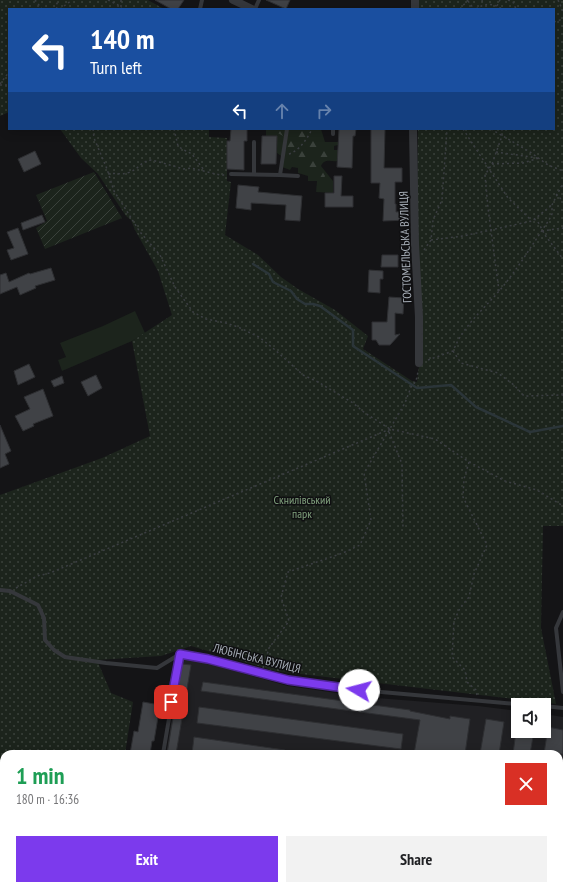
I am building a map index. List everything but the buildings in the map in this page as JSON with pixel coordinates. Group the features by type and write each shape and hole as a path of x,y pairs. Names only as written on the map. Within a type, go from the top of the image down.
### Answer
{"street":[{"path":"233,0 251,8"},
{"name":"ГОСТОМЕЛЬСЬКА ВУЛИЦЯ","path":"413,130 419,364"}],"lane":[{"path":"280,174 286,130"},
{"path":"254,142 254,174"},
{"path":"231,174 280,174 298,176"},
{"path":"0,590 10,591 38,605 44,618 45,640 54,650 65,657 157,668 180,654"},
{"path":"563,612 556,628 563,692"},
{"path":"164,750 180,654"},
{"name":"ЛЮБІНСЬКА ВУЛИЦЯ","path":"180,654 208,659 288,680 359,690 511,704"},
{"path":"551,707 563,708"}],"path":[{"path":"35,0 41,8"},
{"path":"61,8 72,0"},
{"path":"108,0 121,8"},
{"path":"121,0 121,8"},
{"path":"461,8 468,0 474,8"},
{"path":"482,0 483,5"},
{"path":"497,6 500,0"},
{"path":"508,0 513,1"},
{"path":"558,0 563,11"},
{"path":"477,8 488,4 500,8"},
{"path":"0,84 8,73"},
{"path":"93,130 94,138 114,191 140,232 160,255 175,287 193,312 206,319 238,327 259,337 274,348 303,374 353,403 364,413 390,429 435,439 470,462 505,480 537,490 562,505"},
{"path":"174,130 178,146 192,154 204,170"},
{"path":"282,158 287,154 295,152 312,130"},
{"path":"417,268 425,248 431,240 433,220 442,200 447,130"},
{"path":"464,130 477,152 490,168 508,198 533,220 538,222 563,259"},
{"path":"493,130 548,165 563,171"},
{"path":"499,291 485,175 492,164 502,136 502,130"},
{"path":"496,152 539,158"},
{"path":"492,164 523,163 539,158"},
{"path":"108,174 111,173 120,175 132,172 148,160 184,169 191,168 204,170 220,175 231,174"},
{"path":"261,673 269,648 289,621 281,597 288,572 343,553 360,545 371,520 364,473 405,403 411,387 416,381 419,364 452,351 458,339 473,318 499,291 542,230 552,214 552,205 556,194 563,183"},
{"path":"556,194 563,201"},
{"path":"431,240 491,230 533,220 552,205"},
{"path":"542,230 563,228"},
{"path":"452,351 461,363 498,373 514,385 524,396 540,397 563,394"},
{"path":"10,591 37,576 57,570 390,429"},
{"path":"389,432 402,464 403,529"},
{"path":"470,462 464,479 463,497 487,544 474,574 469,597 460,608 454,621 452,657 465,670 467,682 476,690 478,701"}],"shaded area":[{"path":"182,656 288,686 364,697 511,710 511,738 551,738 551,715 563,717 563,750 167,750"}],"green space":[{"path":"0,0 148,0 162,8 8,8 8,112 0,116"},
{"name":"Скнилівський парк","path":"418,0 563,0 563,526 543,526 541,628 556,704 551,703 551,698 511,699 275,671 191,646 161,656 97,660 111,693 133,702 126,750 0,750 0,495 102,458 150,436 132,341 172,315 158,271 131,220 126,216 98,174 81,158 61,130 209,130 209,137 227,138 227,181 231,182 225,235 258,255 281,277 298,289 335,310 368,336 363,349 412,381 417,382 419,366 417,194 418,130 555,130 555,8 418,8"},
{"path":"266,130 321,130 325,142 338,142 338,145 334,146 334,150 338,150 337,161 326,161 321,166 333,181 333,193 316,192 317,181 308,181 308,176 298,173 298,168 292,167 290,170 282,167 284,158 277,153 277,137 266,136"},
{"path":"272,130 318,130 319,141 322,145 333,149 335,153 334,157 321,163 321,168 325,176 323,180 320,181 313,173 295,164 288,158 285,138"},
{"path":"94,172 122,218 45,249 36,228 47,221 36,195"},
{"path":"135,311 145,333 132,341 62,371 58,360 66,357 60,343 103,326"}],"waterway":[{"path":"253,264 269,274 273,282 291,291 297,299 305,304 320,306 353,330 353,346 417,388 451,385 476,407 530,432 563,426"}],"route":[{"path":"171,702 180,654 208,659 288,680 359,690"}]}
